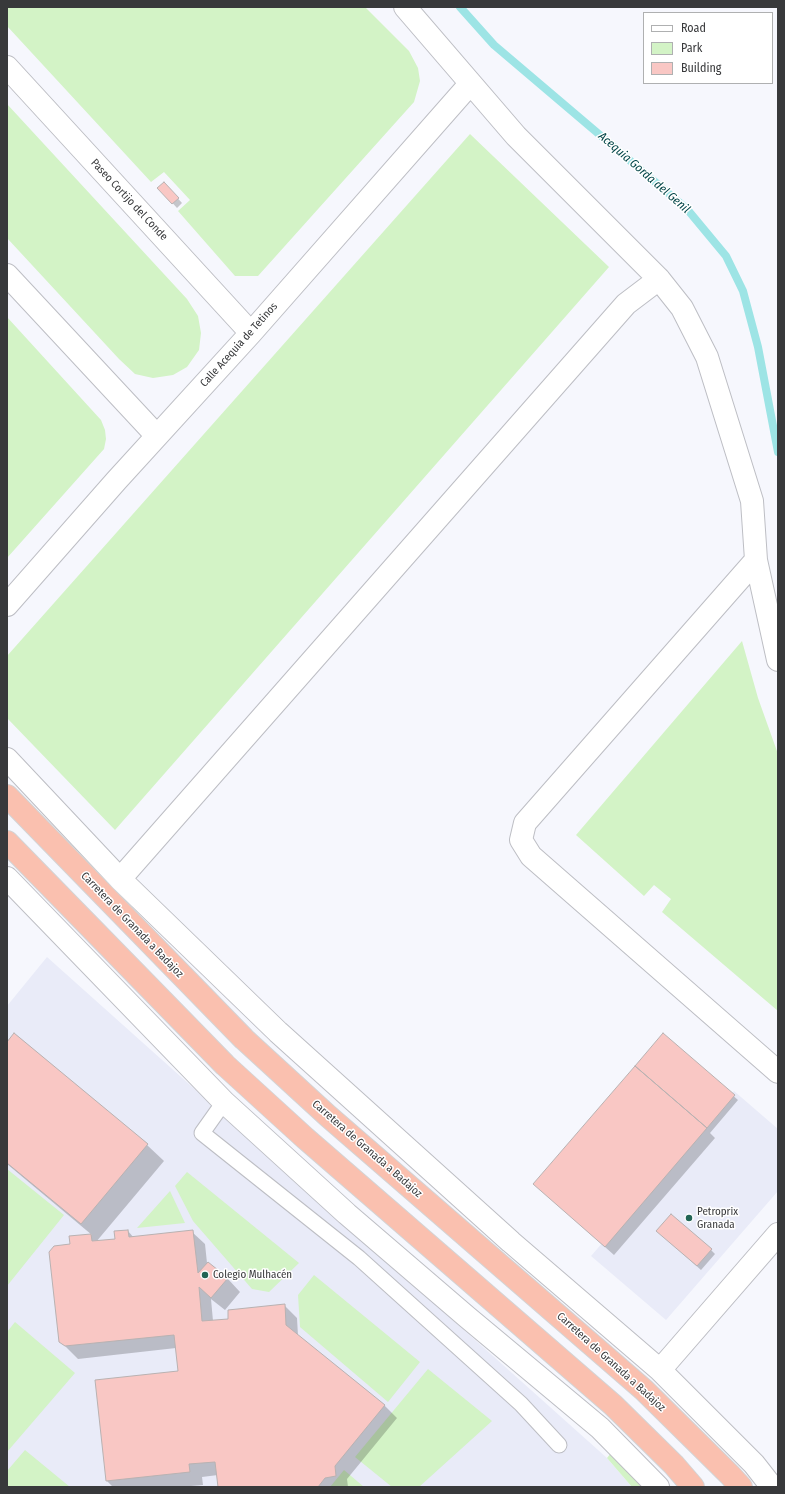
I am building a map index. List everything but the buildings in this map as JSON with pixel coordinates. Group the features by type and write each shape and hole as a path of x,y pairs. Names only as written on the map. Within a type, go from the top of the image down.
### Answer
{"highway":[{"name":"Carretera de Granada a Badajoz","path":"7,796 244,1039 334,1121 644,1390 741,1487"},
{"path":"7,842 225,1065 305,1138 613,1405 674,1465 693,1487"}],"street":[{"path":"405,7 516,136 659,279 682,308 707,357 752,501 756,560 778,660"},
{"name":"Paseo Cortijo del Conde","path":"7,67 251,333"},
{"name":"Calle Acequia de Tetinos","path":"7,605 251,333 470,84"},
{"path":"7,274 157,436"},
{"path":"120,879 626,304 659,279"},
{"path":"756,560 525,824 521,840 531,856 778,1072"},
{"path":"7,759 120,879 278,1032 511,1242 660,1370 754,1464 772,1487"},
{"path":"7,878 224,1102 347,1214 600,1428 658,1487"},
{"path":"660,1370 778,1234"}],"lane":[{"path":"224,1102 202,1133 359,1258 521,1404 559,1445"}],"shaded area":[{"name":"Colegio Mulhacén","path":"47,957 607,1458 632,1487 7,1487 7,1006"},
{"name":"Petroprix Granada","path":"734,1091 778,1129 778,1191 666,1320 591,1256"}],"green space":[{"path":"7,7 365,7 409,51 418,68 420,81 414,102 258,276 235,276 178,211 190,200 164,172 151,182 7,26"},
{"path":"7,104 187,299 198,316 201,333 199,350 187,367 173,375 153,378 135,374 119,359 7,238"},
{"path":"470,134 609,267 115,830 7,718 7,656"},
{"path":"7,317 101,420 105,430 106,439 104,449 7,558"},
{"path":"742,641 758,698 778,754 778,1011 662,912 671,899 654,885 644,896 576,835"},
{"path":"7,1169 64,1215 7,1286"},
{"path":"187,1172 299,1263 269,1292 252,1289 193,1221 175,1186"},
{"path":"170,1191 185,1223 137,1228"},
{"path":"314,1275 420,1362 388,1402 300,1327 298,1295"},
{"path":"15,1322 75,1373 7,1452 7,1332"},
{"path":"428,1369 492,1421 419,1487 392,1487 355,1457"},
{"path":"25,1450 70,1487 7,1487 7,1471"},
{"path":"611,1453 647,1487 632,1487 607,1458"},
{"path":"344,1470 364,1487 330,1487"}],"waterway":[{"name":"Acequia Gorda del Genil","path":"460,7 494,45 687,209 726,256 743,291 758,347 778,452"}],"place":[{"name":"Petroprix Granada","path":"689,1218"},
{"name":"Colegio Mulhacén","path":"205,1275"}]}
